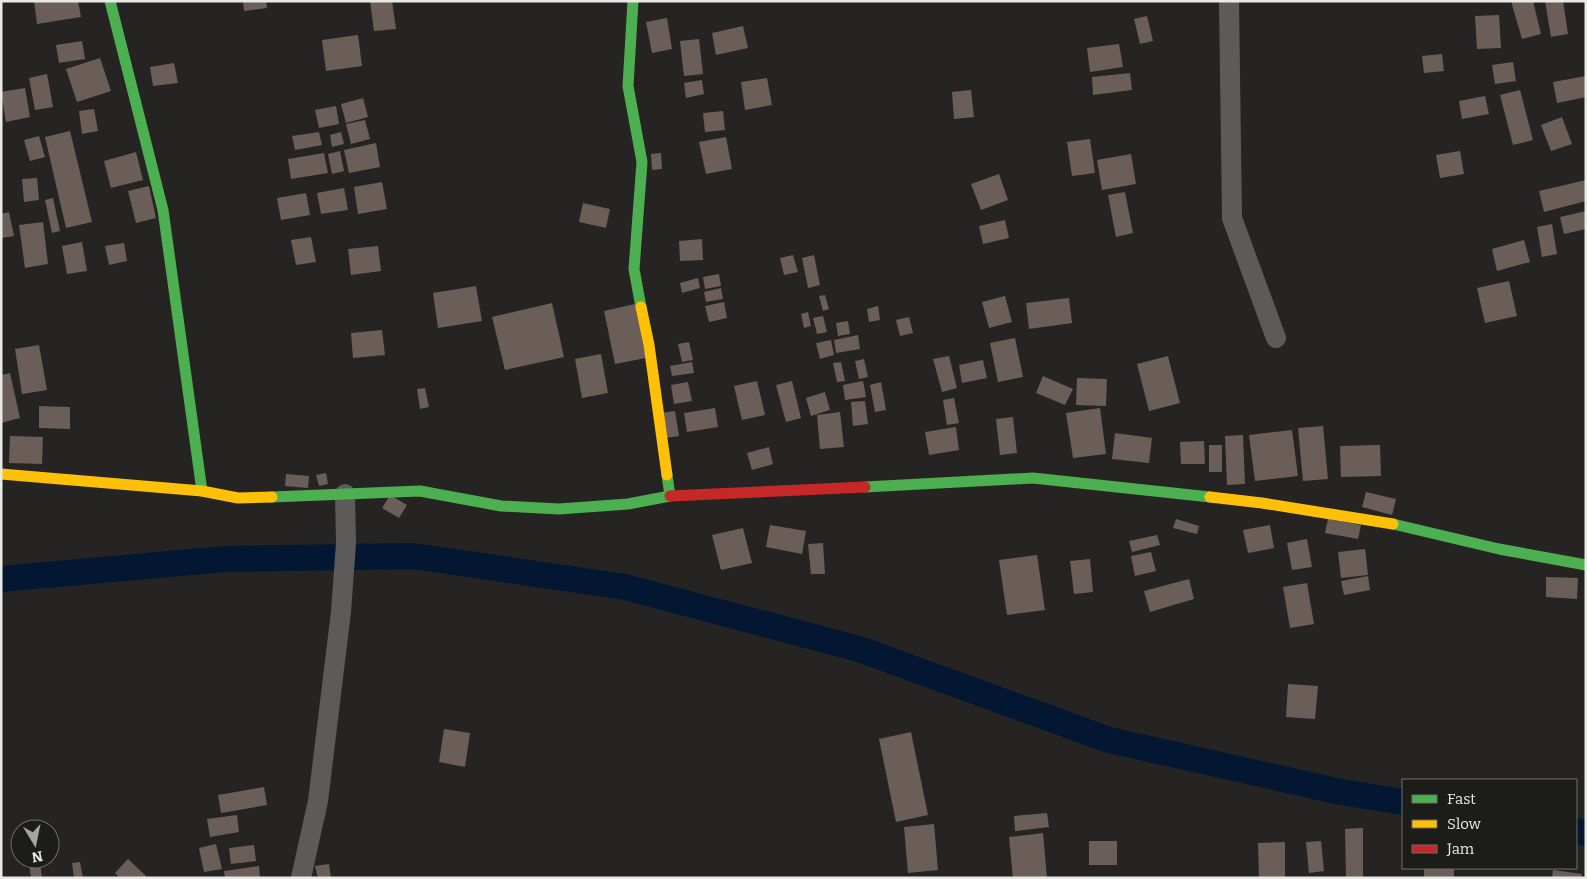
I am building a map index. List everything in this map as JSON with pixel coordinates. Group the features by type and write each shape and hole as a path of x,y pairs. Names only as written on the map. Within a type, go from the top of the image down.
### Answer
{"street":[{"path":"110,1 164,210 202,491"},
{"path":"633,1 628,86 642,162 634,269 649,345 670,496"},
{"path":"1229,1 1232,218 1276,338"},
{"path":"1,474 202,491 238,498 420,490 501,506 559,510 628,504 670,496 1033,478 1262,503 1393,524 1499,549 1586,565"},
{"path":"301,878 318,800 341,612 346,543 345,494"}],"building":[{"path":"34,1 78,1 81,17 37,24"},
{"path":"243,1 266,1 267,8 244,11"},
{"path":"370,1 392,1 396,29 374,31"},
{"path":"1511,1 1533,1 1541,34 1522,39"},
{"path":"1545,1 1563,1 1568,34 1551,37"},
{"path":"1499,15 1501,48 1477,49 1475,16"},
{"path":"1147,16 1153,41 1140,44 1134,19"},
{"path":"667,18 672,49 652,53 646,22"},
{"path":"743,26 748,48 716,55 712,33"},
{"path":"358,35 362,66 326,71 322,40"},
{"path":"699,39 703,74 684,76 680,41"},
{"path":"82,41 85,59 59,63 56,45"},
{"path":"1119,44 1123,67 1090,72 1087,48"},
{"path":"1442,54 1444,71 1424,73 1422,56"},
{"path":"100,58 111,91 77,102 66,69"},
{"path":"1513,62 1516,81 1495,84 1492,65"},
{"path":"174,63 178,83 153,86 150,67"},
{"path":"1130,73 1132,90 1093,95 1092,77"},
{"path":"47,74 53,107 35,110 29,78"},
{"path":"1586,76 1586,97 1557,103 1553,82"},
{"path":"767,78 772,105 745,110 741,82"},
{"path":"702,80 704,94 686,98 684,83"},
{"path":"25,88 30,117 6,122 1,92"},
{"path":"971,90 974,117 954,119 952,92"},
{"path":"1520,90 1533,140 1513,145 1500,95"},
{"path":"1485,96 1489,114 1462,119 1459,101"},
{"path":"363,98 368,117 346,123 341,104"},
{"path":"336,106 339,124 319,128 315,110"},
{"path":"94,109 98,131 82,134 79,111"},
{"path":"723,111 725,130 705,132 703,113"},
{"path":"1562,117 1572,144 1551,151 1541,125"},
{"path":"365,120 370,139 351,144 346,124"},
{"path":"70,131 92,222 66,228 45,137"},
{"path":"319,132 322,145 295,150 292,136"},
{"path":"341,132 344,144 332,147 330,135"},
{"path":"39,136 45,157 30,161 24,140"},
{"path":"726,137 732,169 706,174 699,142"},
{"path":"1090,139 1095,173 1072,176 1067,142"},
{"path":"376,143 380,167 349,173 344,150"},
{"path":"340,151 344,171 332,174 328,154"},
{"path":"1460,151 1464,174 1440,178 1436,155"},
{"path":"136,152 143,180 111,188 104,161"},
{"path":"324,153 328,173 291,179 288,159"},
{"path":"661,153 662,169 652,170 651,154"},
{"path":"1131,154 1136,184 1102,190 1097,160"},
{"path":"999,174 1008,200 981,210 971,184"},
{"path":"37,178 39,200 24,202 22,179"},
{"path":"1586,180 1586,201 1544,212 1539,191"},
{"path":"382,182 387,209 358,214 354,187"},
{"path":"149,186 156,218 136,223 128,191"},
{"path":"344,188 348,210 321,214 317,193"},
{"path":"1125,192 1133,233 1116,237 1108,195"},
{"path":"306,193 310,215 281,220 277,198"},
{"path":"53,198 60,231 52,233 45,200"},
{"path":"583,203 610,209 606,228 579,222"},
{"path":"1586,211 1586,229 1564,234 1560,217"},
{"path":"9,212 14,236 1,238 1,214"},
{"path":"1005,220 1009,238 983,244 979,226"},
{"path":"43,222 48,264 25,268 19,225"},
{"path":"1552,224 1557,254 1542,257 1537,227"},
{"path":"311,237 316,262 296,265 291,240"},
{"path":"702,239 703,260 680,261 679,241"},
{"path":"1524,240 1530,262 1497,271 1492,249"},
{"path":"82,242 87,271 67,274 62,246"},
{"path":"124,243 127,261 109,265 105,246"},
{"path":"378,246 381,271 351,275 348,249"},
{"path":"793,255 798,272 784,275 780,258"},
{"path":"814,255 820,285 808,288 802,258"},
{"path":"719,274 721,286 705,289 703,277"},
{"path":"698,278 700,288 682,293 680,283"},
{"path":"1509,281 1517,316 1485,323 1477,288"},
{"path":"476,286 482,321 438,328 433,293"},
{"path":"721,288 723,299 706,302 704,292"},
{"path":"825,295 829,309 823,311 819,296"},
{"path":"1005,296 1012,322 989,328 982,302"},
{"path":"1069,298 1072,323 1029,329 1026,303"},
{"path":"724,302 727,318 709,322 705,306"},
{"path":"552,303 564,357 505,370 492,317"},
{"path":"635,304 646,358 615,364 604,311"},
{"path":"878,306 880,320 869,322 867,309"},
{"path":"808,312 811,326 804,328 801,314"},
{"path":"823,316 827,332 817,334 813,318"},
{"path":"909,317 913,333 900,336 896,320"},
{"path":"848,321 850,334 838,336 836,323"},
{"path":"382,330 385,355 353,358 351,333"},
{"path":"858,335 860,349 836,353 834,340"},
{"path":"1015,338 1023,377 998,382 990,343"},
{"path":"831,340 834,355 820,359 816,343"},
{"path":"689,342 693,360 682,362 678,344"},
{"path":"39,345 47,390 22,394 15,349"},
{"path":"601,354 608,393 582,398 575,359"},
{"path":"949,356 957,388 942,392 933,359"},
{"path":"1168,356 1180,403 1149,411 1137,364"},
{"path":"864,359 868,377 859,379 855,361"},
{"path":"983,360 987,378 962,383 959,365"},
{"path":"692,362 694,373 672,376 670,366"},
{"path":"841,362 845,381 837,382 833,363"},
{"path":"10,373 20,418 1,423 1,375"},
{"path":"1043,376 1073,389 1065,405 1036,393"},
{"path":"1077,378 1107,379 1106,406 1076,405"},
{"path":"757,381 765,415 742,420 734,386"},
{"path":"792,381 801,418 786,422 776,385"},
{"path":"863,381 866,397 845,400 843,385"},
{"path":"688,382 692,401 674,404 671,385"},
{"path":"881,382 886,410 875,412 870,385"},
{"path":"425,388 429,407 420,409 417,389"},
{"path":"825,392 830,410 811,416 806,398"},
{"path":"954,398 959,423 947,425 943,400"},
{"path":"865,401 868,424 853,426 851,402"},
{"path":"39,406 70,407 70,429 39,428"},
{"path":"715,408 718,427 687,432 684,413"},
{"path":"1100,408 1106,454 1073,458 1066,413"},
{"path":"675,411 679,436 665,438 661,413"},
{"path":"840,412 844,447 820,449 817,415"},
{"path":"1013,417 1017,453 1000,455 996,419"},
{"path":"1323,426 1328,479 1303,481 1298,428"},
{"path":"956,427 959,450 929,455 925,432"},
{"path":"1292,430 1298,476 1255,481 1249,435"},
{"path":"1115,433 1152,438 1149,463 1112,459"},
{"path":"1243,435 1245,484 1227,485 1225,436"},
{"path":"10,436 43,437 42,464 9,463"},
{"path":"1204,441 1205,464 1181,464 1180,442"},
{"path":"1209,445 1222,445 1222,472 1209,472"},
{"path":"1380,445 1381,476 1341,477 1340,446"},
{"path":"769,447 773,464 752,470 747,453"},
{"path":"326,473 328,484 319,486 316,475"},
{"path":"286,474 309,476 308,488 285,486"},
{"path":"1366,492 1396,499 1392,515 1362,507"},
{"path":"390,495 407,505 399,518 382,508"},
{"path":"1176,519 1199,526 1197,534 1173,528"},
{"path":"1328,519 1361,525 1358,539 1325,533"},
{"path":"770,525 806,531 802,554 766,547"},
{"path":"1270,525 1274,548 1248,553 1243,530"},
{"path":"743,528 752,563 721,570 712,535"},
{"path":"1157,535 1160,545 1132,552 1129,541"},
{"path":"1307,539 1312,567 1292,570 1287,543"},
{"path":"823,543 825,574 811,574 808,544"},
{"path":"1365,549 1368,575 1341,578 1338,552"},
{"path":"1151,552 1156,571 1135,576 1131,556"},
{"path":"1037,555 1045,610 1007,615 999,560"},
{"path":"1090,559 1093,592 1074,594 1070,561"},
{"path":"1368,576 1370,590 1344,595 1341,581"},
{"path":"1546,577 1578,578 1577,599 1546,597"},
{"path":"1189,579 1194,599 1150,612 1144,591"},
{"path":"1307,583 1314,624 1290,628 1283,587"},
{"path":"1288,684 1318,686 1315,719 1286,717"},
{"path":"444,729 470,733 465,767 439,762"},
{"path":"911,732 928,815 896,822 879,739"},
{"path":"264,787 267,805 221,813 218,795"},
{"path":"1047,813 1049,827 1015,831 1014,816"},
{"path":"237,815 239,832 210,837 207,819"},
{"path":"934,824 938,870 908,873 904,827"},
{"path":"1363,828 1363,878 1346,878 1345,829"},
{"path":"1043,833 1047,878 1013,878 1009,837"},
{"path":"1089,841 1117,841 1117,865 1089,865"},
{"path":"1321,841 1324,871 1309,873 1306,842"},
{"path":"1285,842 1285,878 1259,878 1258,843"},
{"path":"216,844 222,869 204,872 199,848"},
{"path":"254,845 256,861 231,864 229,848"},
{"path":"128,859 146,876 145,878 120,878 115,873"},
{"path":"80,862 83,878 74,878 72,863"},
{"path":"329,864 331,878 318,878 315,866"},
{"path":"259,866 260,878 225,878 224,871"},
{"path":"30,869 41,869 42,878 31,878"},
{"path":"1424,869 1454,869 1454,878 1424,878"},
{"path":"1553,870 1582,874 1581,878 1552,878"}],"waterway":[{"path":"1,579 225,559 413,556 625,587 859,649 1109,740 1341,792 1402,802"},
{"path":"1577,831 1586,833"}],"traffic: fast":[{"path":"110,1 163,210 202,491"},
{"path":"633,1 628,86 642,162 634,269 641,307"},
{"path":"272,497 420,491 501,506 559,509 628,504 670,496 667,475"},
{"path":"865,487 1033,478 1210,497"},
{"path":"1393,524 1499,549 1586,565"}],"traffic: slow":[{"path":"641,307 649,345 667,475"},
{"path":"1,474 202,491 238,498 272,497"},
{"path":"1210,497 1262,503 1393,524"}],"traffic: jam":[{"path":"670,496 865,487"}]}
